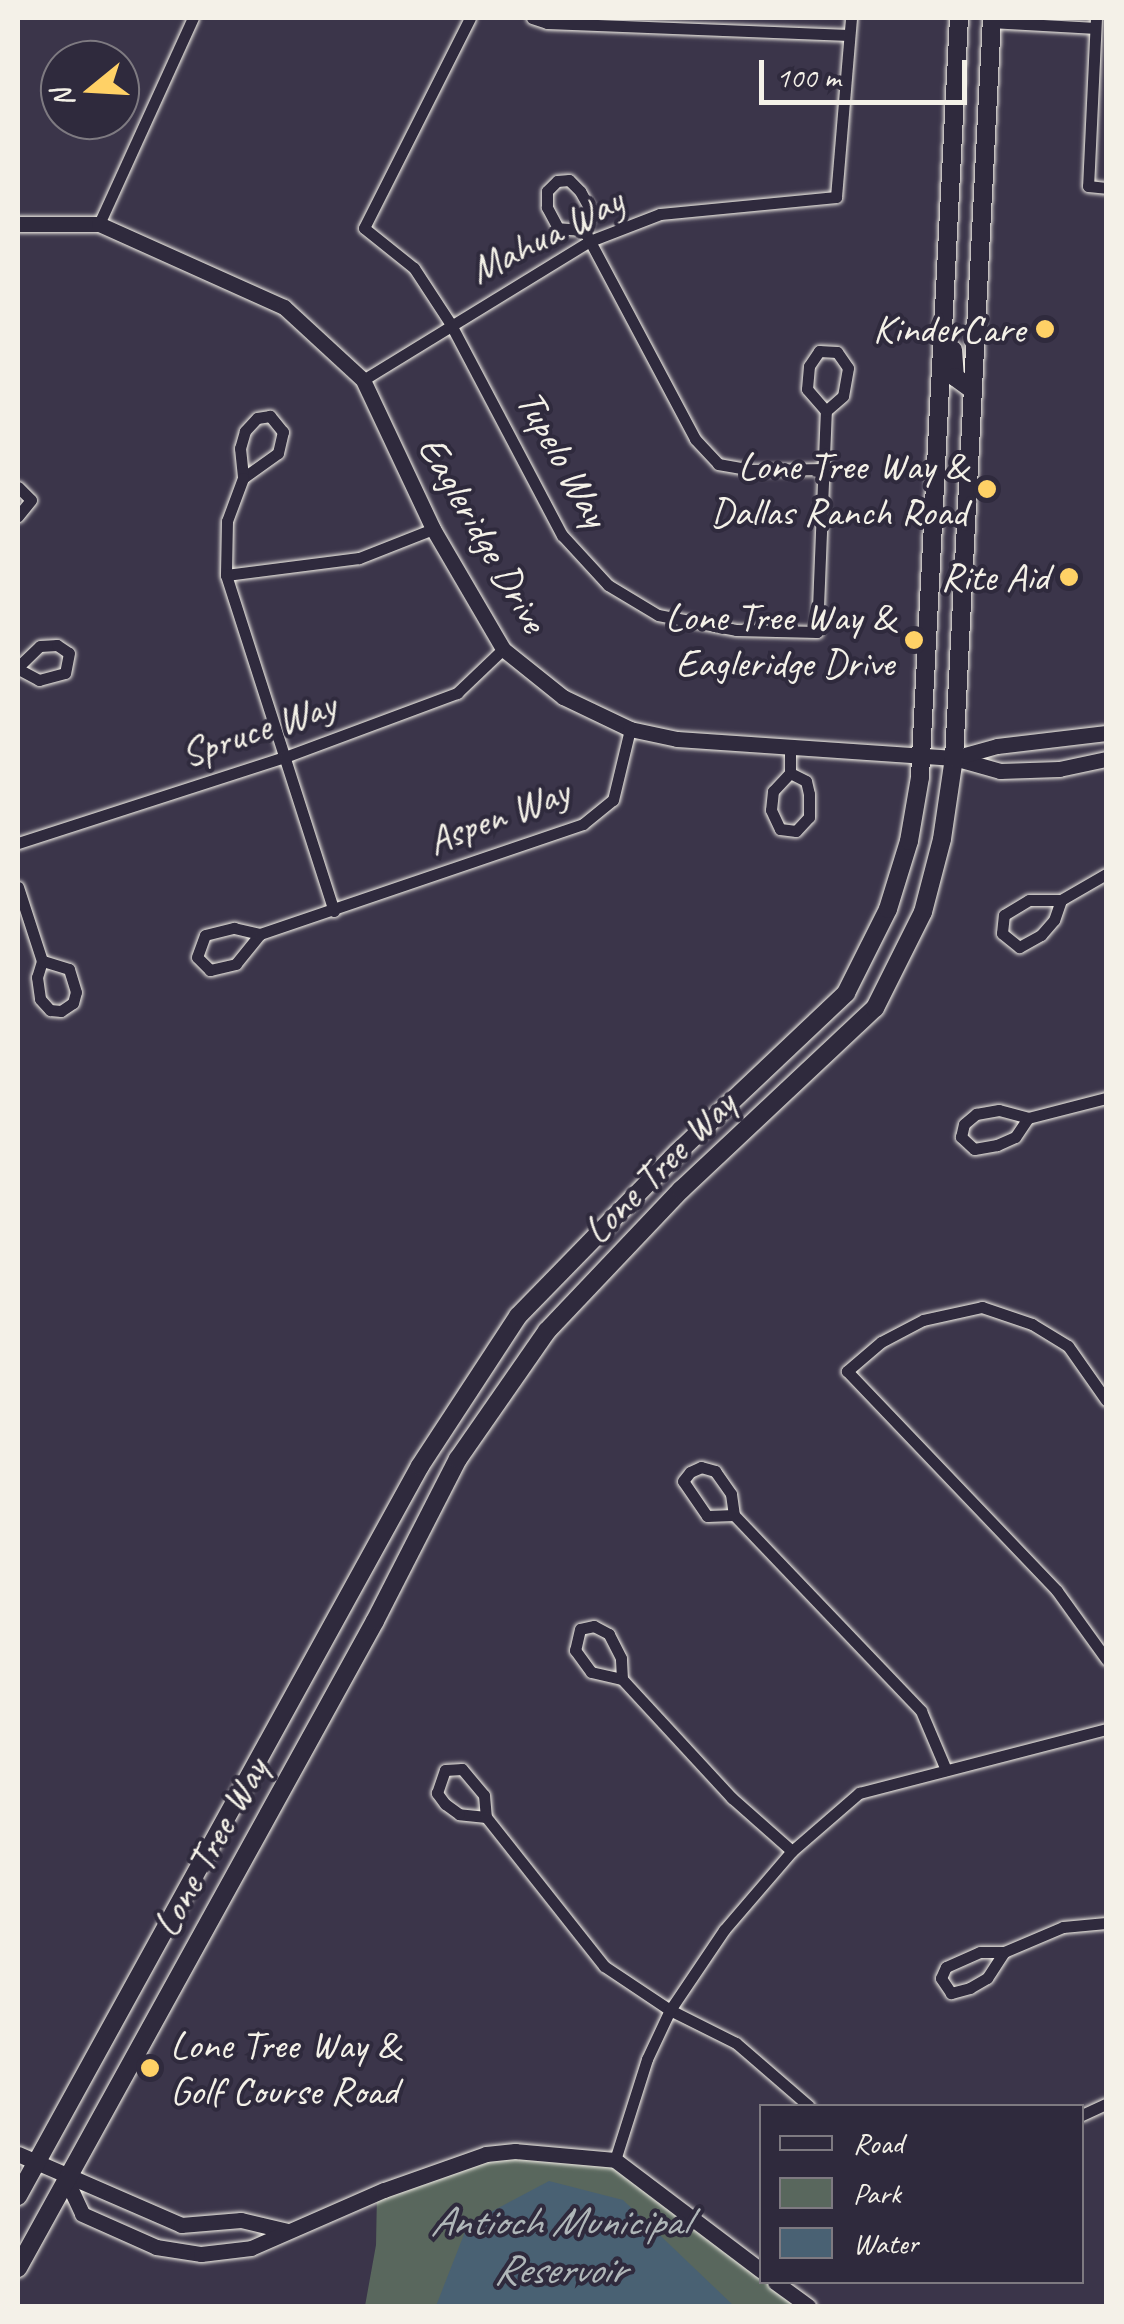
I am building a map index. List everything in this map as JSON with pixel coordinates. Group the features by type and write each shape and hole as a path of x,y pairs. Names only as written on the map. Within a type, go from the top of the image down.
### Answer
{"main road":[{"name":"Lone Tree Way","path":"18,2196 420,1466 518,1316 677,1153 846,993 888,909 909,842 922,756 959,18"},
{"name":"Lone Tree Way","path":"18,2268 376,1622 458,1458 547,1331 681,1190 875,1008 923,912 942,839 954,758 992,20"},
{"path":"947,256 956,276 953,366 960,385 973,390"}],"street":[{"path":"99,224 193,18"},
{"name":"Tupelo Way","path":"470,18 364,228 414,268 450,323 562,535 608,585 658,615 736,630 817,632 823,469"},
{"path":"532,18 547,23 850,34 851,18"},
{"path":"992,20 1096,22 1088,186 1106,188"},
{"name":"Mahua Way","path":"364,380 587,236 660,214 836,197 850,34"},
{"path":"587,236 558,228 547,207 547,191 557,181 570,180 591,210 587,236 695,439 718,464 751,470 823,469 826,411 807,389 808,366 819,352 837,352 848,368 843,396 826,411"},
{"name":"Eagleridge Drive","path":"18,224 99,224 284,307 364,380 433,529 504,650 563,697 630,729 677,739 954,758"},
{"path":"243,478 278,454 283,432 270,416 257,418 245,431 240,448 243,478 227,521 226,575 334,912"},
{"path":"18,487 31,500 18,516"},
{"path":"226,575 359,558 433,529"},
{"name":"Spruce Way","path":"18,843 286,757 458,693 504,650"},
{"name":"Aspen Way","path":"260,934 334,912 583,824 613,800 630,729"},
{"path":"954,758 997,746 1106,732"},
{"path":"790,746 790,773 773,791 772,810 780,829 796,831 809,817 809,794 806,781 790,773"},
{"path":"954,758 1000,772 1059,769 1106,759"},
{"path":"1061,900 1054,920 1041,935 1019,946 1002,933 1004,915 1029,900 1061,900 1103,875 1106,891"},
{"path":"18,886 42,961 37,977 40,999 50,1010 61,1010 72,1003 76,992 69,970 42,961"},
{"path":"234,928 260,934 236,964 210,970 197,958 205,936 234,928"},
{"path":"1028,1118 1015,1137 997,1145 974,1149 961,1137 964,1124 976,1114 1000,1110 1028,1118 1106,1098"},
{"path":"1106,1400 1068,1346 1032,1324 982,1307 922,1320 881,1342 848,1371 1056,1591 1106,1659"},
{"path":"734,1515 707,1516 693,1502 683,1481 690,1472 700,1467 716,1471 730,1494 734,1515 921,1711 946,1770"},
{"path":"622,1679 621,1658 609,1634 594,1626 580,1629 574,1650 591,1672 622,1679 732,1798 792,1851"},
{"path":"615,2160 647,2059 670,2010 724,1930 792,1851 859,1793 1106,1730"},
{"path":"486,1817 458,1814 445,1804 437,1793 445,1770 462,1769 484,1795 486,1817 604,1966 670,2010 736,2042 807,2104"},
{"path":"1004,1952 986,1978 970,1988 951,1992 941,1978 946,1967 980,1952 1004,1952 1062,1927 1106,1923"},
{"path":"66,2179 82,2214 156,2247 201,2254 251,2248 384,2190 486,2154 515,2151 615,2160 759,2270"},
{"path":"18,2154 66,2179 90,2184 133,2208 181,2225 241,2220 287,2231"},
{"path":"778,2284 808,2306"}],"green space":[{"path":"486,2154 615,2160 759,2269 759,2284 778,2284 808,2306 365,2306 376,2245 377,2193"}],"water":[{"name":"Antioch Municipal Reservoir","path":"549,2181 623,2200 734,2306 436,2306 468,2224"}],"place":[{"name":"KinderCare","path":"1045,329"},
{"name":"Lone Tree Way & Dallas Ranch Road","path":"987,489"},
{"name":"Rite Aid","path":"1069,577"},
{"name":"Lone Tree Way & Eagleridge Drive","path":"914,640"},
{"name":"Lone Tree Way & Golf Course Road","path":"150,2068"}]}
